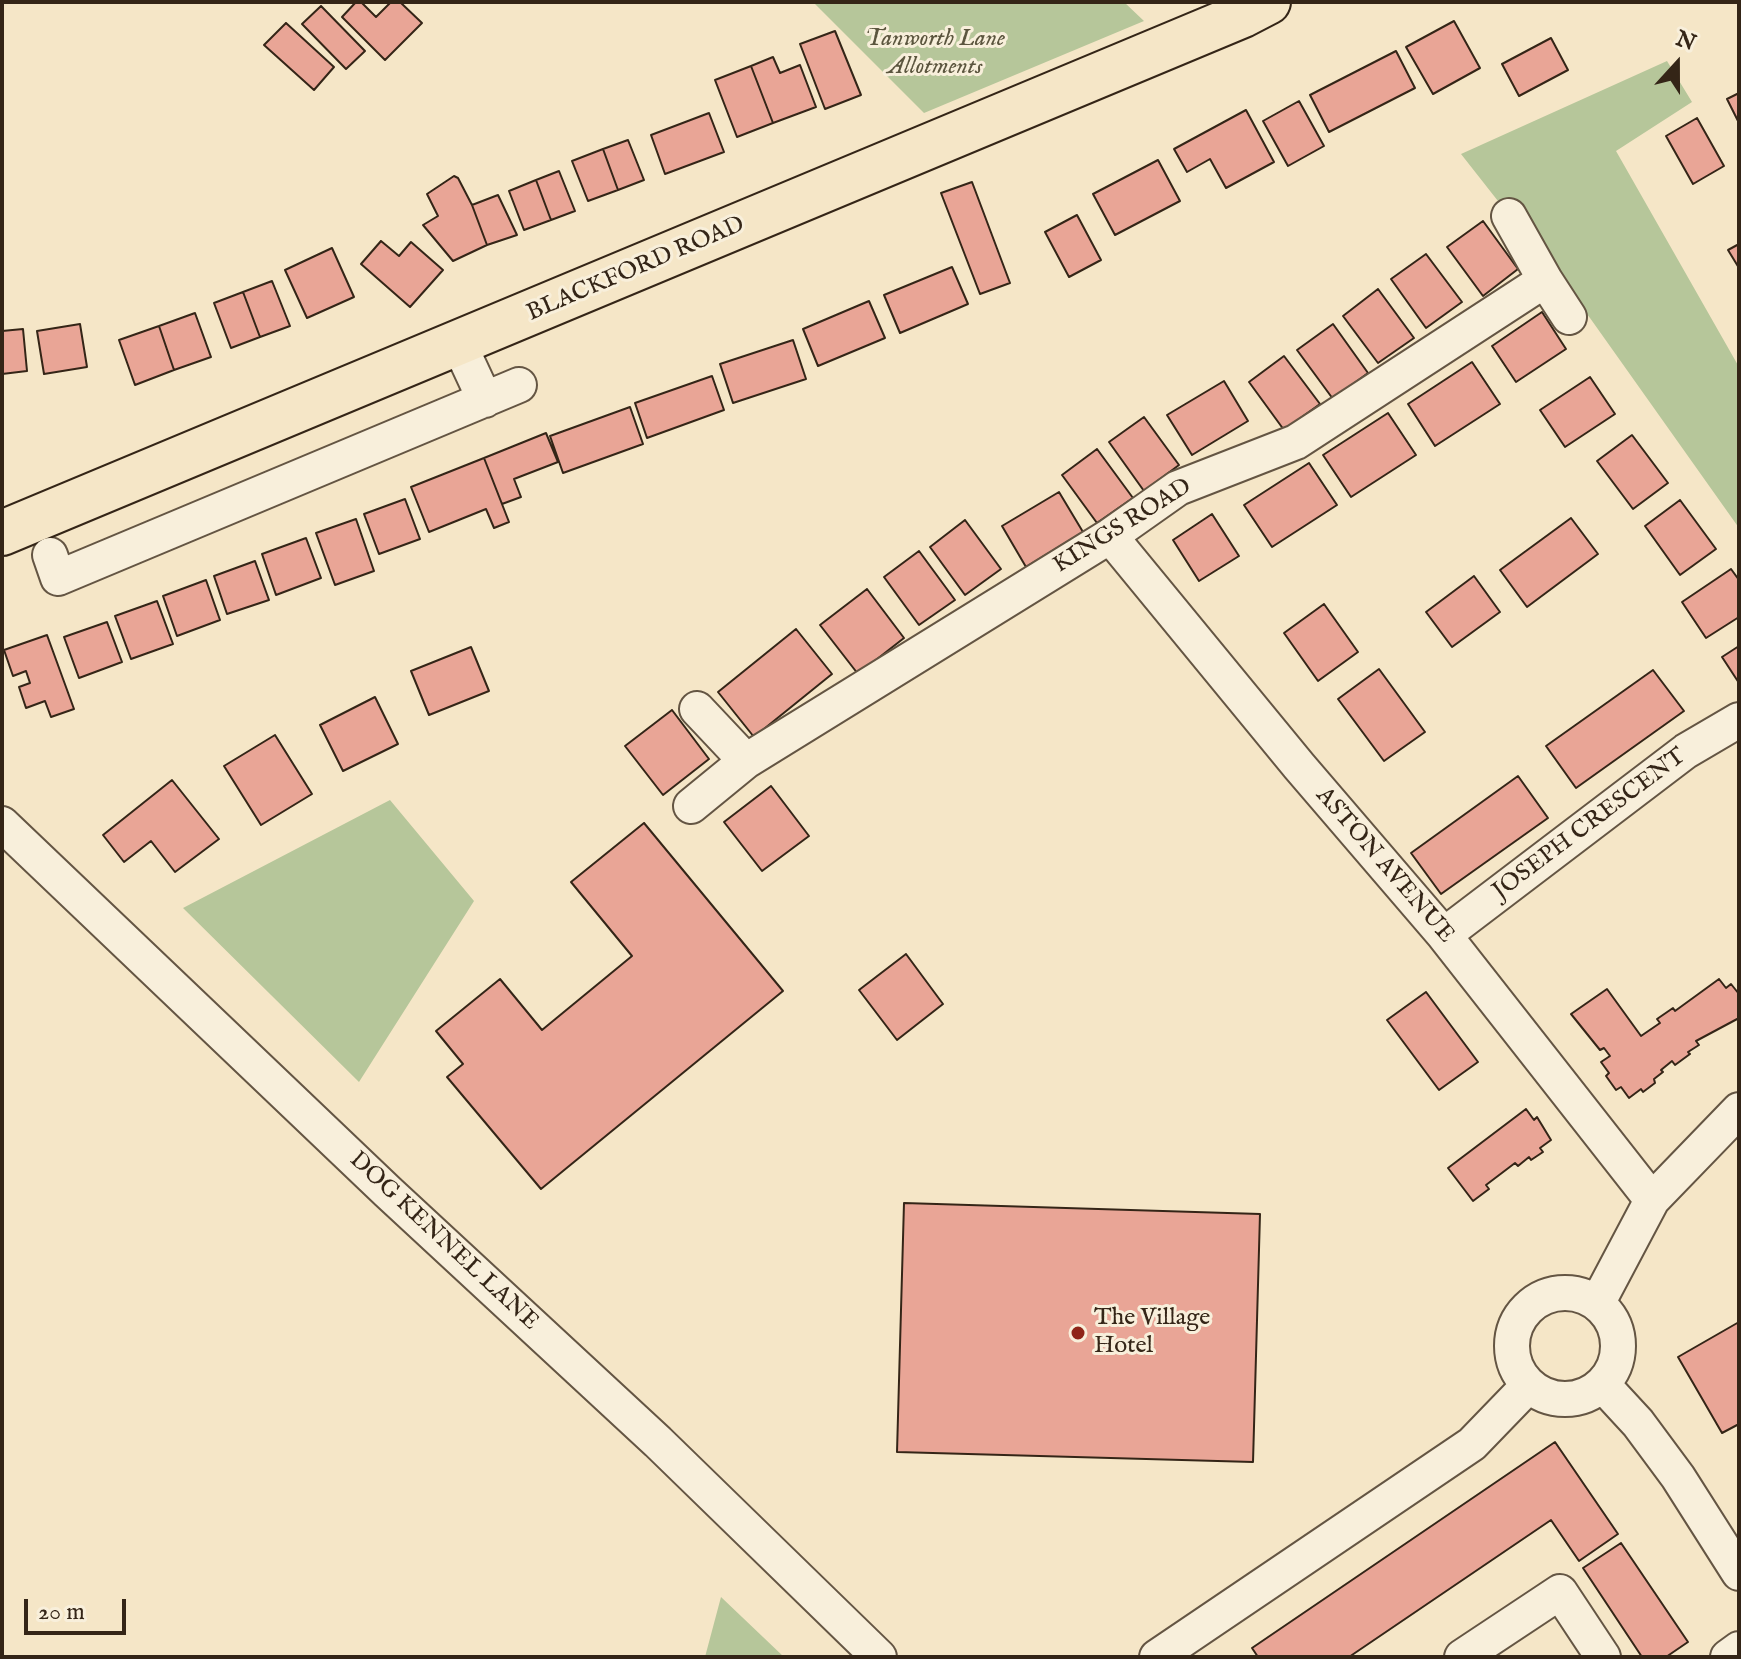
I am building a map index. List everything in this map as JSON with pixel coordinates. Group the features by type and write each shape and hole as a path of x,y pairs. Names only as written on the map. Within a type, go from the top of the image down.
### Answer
{"main road":[{"name":"BLACKFORD ROAD","path":"2,533 1215,27 1268,2"}],"street":[{"path":"1509,216 1569,317"},
{"name":"KINGS ROAD","path":"691,806 746,761 1110,536 1178,488 1296,442 1545,280"},
{"path":"459,344 485,400"},
{"path":"50,555 58,578 519,385"},
{"name":"ASTON AVENUE","path":"1110,536 1299,766 1444,935 1652,1200"},
{"path":"697,709 746,761"},
{"name":"JOSEPH CRESCENT","path":"1444,935 1686,751 1739,720"},
{"name":"DOG KENNEL LANE","path":"3,826 388,1192 658,1442 879,1657"},
{"path":"1598,1302 1652,1200 1739,1110"},
{"path":"1559,1293 1575,1294 1598,1302 1613,1323 1618,1339 1612,1371 1602,1384 1581,1396 1557,1399 1529,1385 1518,1370 1512,1354 1512,1336 1519,1319 1543,1297 1559,1293"},
{"path":"1602,1384 1638,1423 1678,1477 1739,1573"},
{"path":"1157,1657 1472,1444 1529,1385"},
{"path":"1462,1657 1560,1592 1603,1657"},
{"path":"1728,1657 1739,1649"}],"green space":[{"name":"Tanworth Lane Allotments","path":"813,2 1124,2 1144,21 924,113"},
{"path":"1667,61 1692,102 1616,151 1739,367 1739,528 1590,318 1461,154"},
{"path":"390,800 474,901 359,1082 183,908"},
{"path":"721,1597 784,1657 705,1657"}],"building":[{"path":"356,2 361,2 376,17 391,2 400,2 422,23 385,60 342,17"},
{"path":"321,6 365,51 346,69 302,24"},
{"path":"1454,21 1480,68 1433,94 1406,47"},
{"path":"286,23 334,67 314,90 264,45"},
{"path":"835,31 861,95 825,109 800,44"},
{"path":"1551,38 1568,70 1519,96 1502,64"},
{"path":"1396,51 1415,88 1329,132 1310,95"},
{"path":"773,57 780,73 800,65 816,107 773,123 751,66"},
{"path":"751,66 773,123 737,137 715,80"},
{"path":"1739,93 1739,123 1727,99"},
{"path":"1299,101 1324,146 1288,166 1263,121"},
{"path":"1246,110 1274,162 1226,188 1210,159 1187,172 1174,149"},
{"path":"709,113 724,152 665,174 651,135"},
{"path":"1697,118 1724,166 1693,184 1666,136"},
{"path":"628,140 644,180 618,190 603,149"},
{"path":"603,149 618,190 588,201 572,161"},
{"path":"1158,160 1180,201 1115,235 1093,194"},
{"path":"559,171 575,211 551,220 536,180"},
{"path":"454,176 472,205 487,245 453,261 423,225 438,216 427,194"},
{"path":"536,180 551,220 524,230 509,191"},
{"path":"972,182 1010,283 980,294 941,193"},
{"path":"498,195 517,235 487,245 472,205"},
{"path":"1077,215 1101,260 1069,277 1045,232"},
{"path":"1483,221 1518,269 1483,296 1447,247"},
{"path":"381,241 399,256 411,242 443,270 410,307 361,264"},
{"path":"1739,244 1739,268 1728,250"},
{"path":"332,248 354,297 307,318 285,270"},
{"path":"1426,254 1462,302 1426,328 1391,279"},
{"path":"952,267 968,304 900,333 884,295"},
{"path":"272,281 290,326 260,337 243,292"},
{"path":"1378,289 1414,338 1378,363 1343,316"},
{"path":"243,292 260,337 231,348 214,303"},
{"path":"869,301 885,338 818,366 803,329"},
{"path":"1542,312 1566,349 1516,382 1492,346"},
{"path":"195,313 211,357 174,370 159,326"},
{"path":"80,324 87,367 44,374 37,331"},
{"path":"1333,324 1368,373 1333,399 1297,350"},
{"path":"159,326 174,370 135,385 119,340"},
{"path":"23,329 27,371 2,374 2,331"},
{"path":"793,340 806,379 733,403 720,364"},
{"path":"1284,356 1320,404 1284,430 1249,382"},
{"path":"1472,362 1500,404 1435,446 1408,404"},
{"path":"712,376 724,410 647,438 635,403"},
{"path":"1590,377 1615,414 1565,447 1540,410"},
{"path":"1224,381 1248,421 1192,455 1167,415"},
{"path":"630,407 643,444 563,473 550,436"},
{"path":"1388,413 1416,455 1351,497 1323,455"},
{"path":"1144,417 1179,465 1144,491 1109,442"},
{"path":"546,433 558,462 514,479 521,497 502,504 484,458"},
{"path":"1632,435 1668,483 1633,509 1597,461"},
{"path":"1097,449 1133,498 1097,523 1062,475"},
{"path":"484,458 509,522 494,528 486,509 429,532 411,487"},
{"path":"1309,463 1337,505 1272,547 1244,505"},
{"path":"1059,492 1083,532 1026,567 1002,526"},
{"path":"405,499 420,539 379,554 364,514"},
{"path":"1680,500 1716,549 1680,575 1645,526"},
{"path":"1212,514 1239,556 1199,581 1173,540"},
{"path":"1571,518 1598,554 1527,607 1500,570"},
{"path":"356,519 374,571 335,585 316,533"},
{"path":"965,520 1001,569 965,595 930,547"},
{"path":"306,538 321,578 276,595 262,554"},
{"path":"919,551 955,600 919,625 884,577"},
{"path":"255,561 269,600 227,614 214,576"},
{"path":"1731,569 1739,580 1739,617 1706,638 1682,602"},
{"path":"1474,576 1500,612 1452,647 1426,612"},
{"path":"206,580 220,620 177,636 163,596"},
{"path":"867,589 904,638 858,674 820,625"},
{"path":"157,601 173,644 131,659 115,616"},
{"path":"1324,604 1358,652 1318,681 1284,633"},
{"path":"107,622 122,662 79,678 64,637"},
{"path":"796,629 832,674 754,737 718,692"},
{"path":"47,635 74,709 51,717 45,701 26,708 19,687 30,683 26,671 13,676 4,650"},
{"path":"1739,646 1739,683 1722,657"},
{"path":"471,647 489,691 429,715 411,671"},
{"path":"1379,669 1425,732 1384,761 1338,699"},
{"path":"1653,670 1684,711 1576,788 1546,746"},
{"path":"375,697 398,744 343,771 320,725"},
{"path":"672,710 709,759 663,795 625,746"},
{"path":"275,735 312,794 261,825 224,766"},
{"path":"1518,776 1548,818 1441,894 1411,853"},
{"path":"172,780 219,839 175,872 151,841 124,862 103,835"},
{"path":"771,786 809,836 762,871 724,822"},
{"path":"644,823 783,991 541,1189 447,1077 463,1064 436,1031 500,979 542,1030 632,956 571,882"},
{"path":"906,954 943,1004 897,1040 859,990"},
{"path":"1719,979 1726,988 1731,984 1739,994 1739,1018 1696,1041 1699,1045 1688,1052 1690,1054 1675,1065 1672,1061 1654,1079 1655,1083 1629,1098 1621,1087 1616,1090 1606,1076 1609,1073 1601,1062 1610,1056 1604,1048 1600,1050 1571,1014 1607,989 1641,1036 1660,1023 1657,1019 1673,1008 1675,1011"},
{"path":"1426,992 1478,1062 1439,1090 1387,1020"},
{"path":"1526,1109 1534,1120 1537,1117 1551,1140 1540,1148 1543,1152 1531,1160 1529,1157 1518,1166 1515,1163 1486,1185 1489,1189 1473,1201 1448,1168"},
{"name":"The Village Hotel","path":"904,1203 1260,1214 1253,1462 897,1452"},
{"path":"1739,1322 1739,1424 1722,1433 1678,1357"},
{"path":"1555,1442 1618,1534 1579,1561 1551,1520 1349,1657 1258,1657 1252,1648"},
{"path":"1621,1543 1688,1642 1666,1657 1642,1657 1583,1568"}],"place":[{"name":"The Village Hotel","path":"1078,1333"}]}
